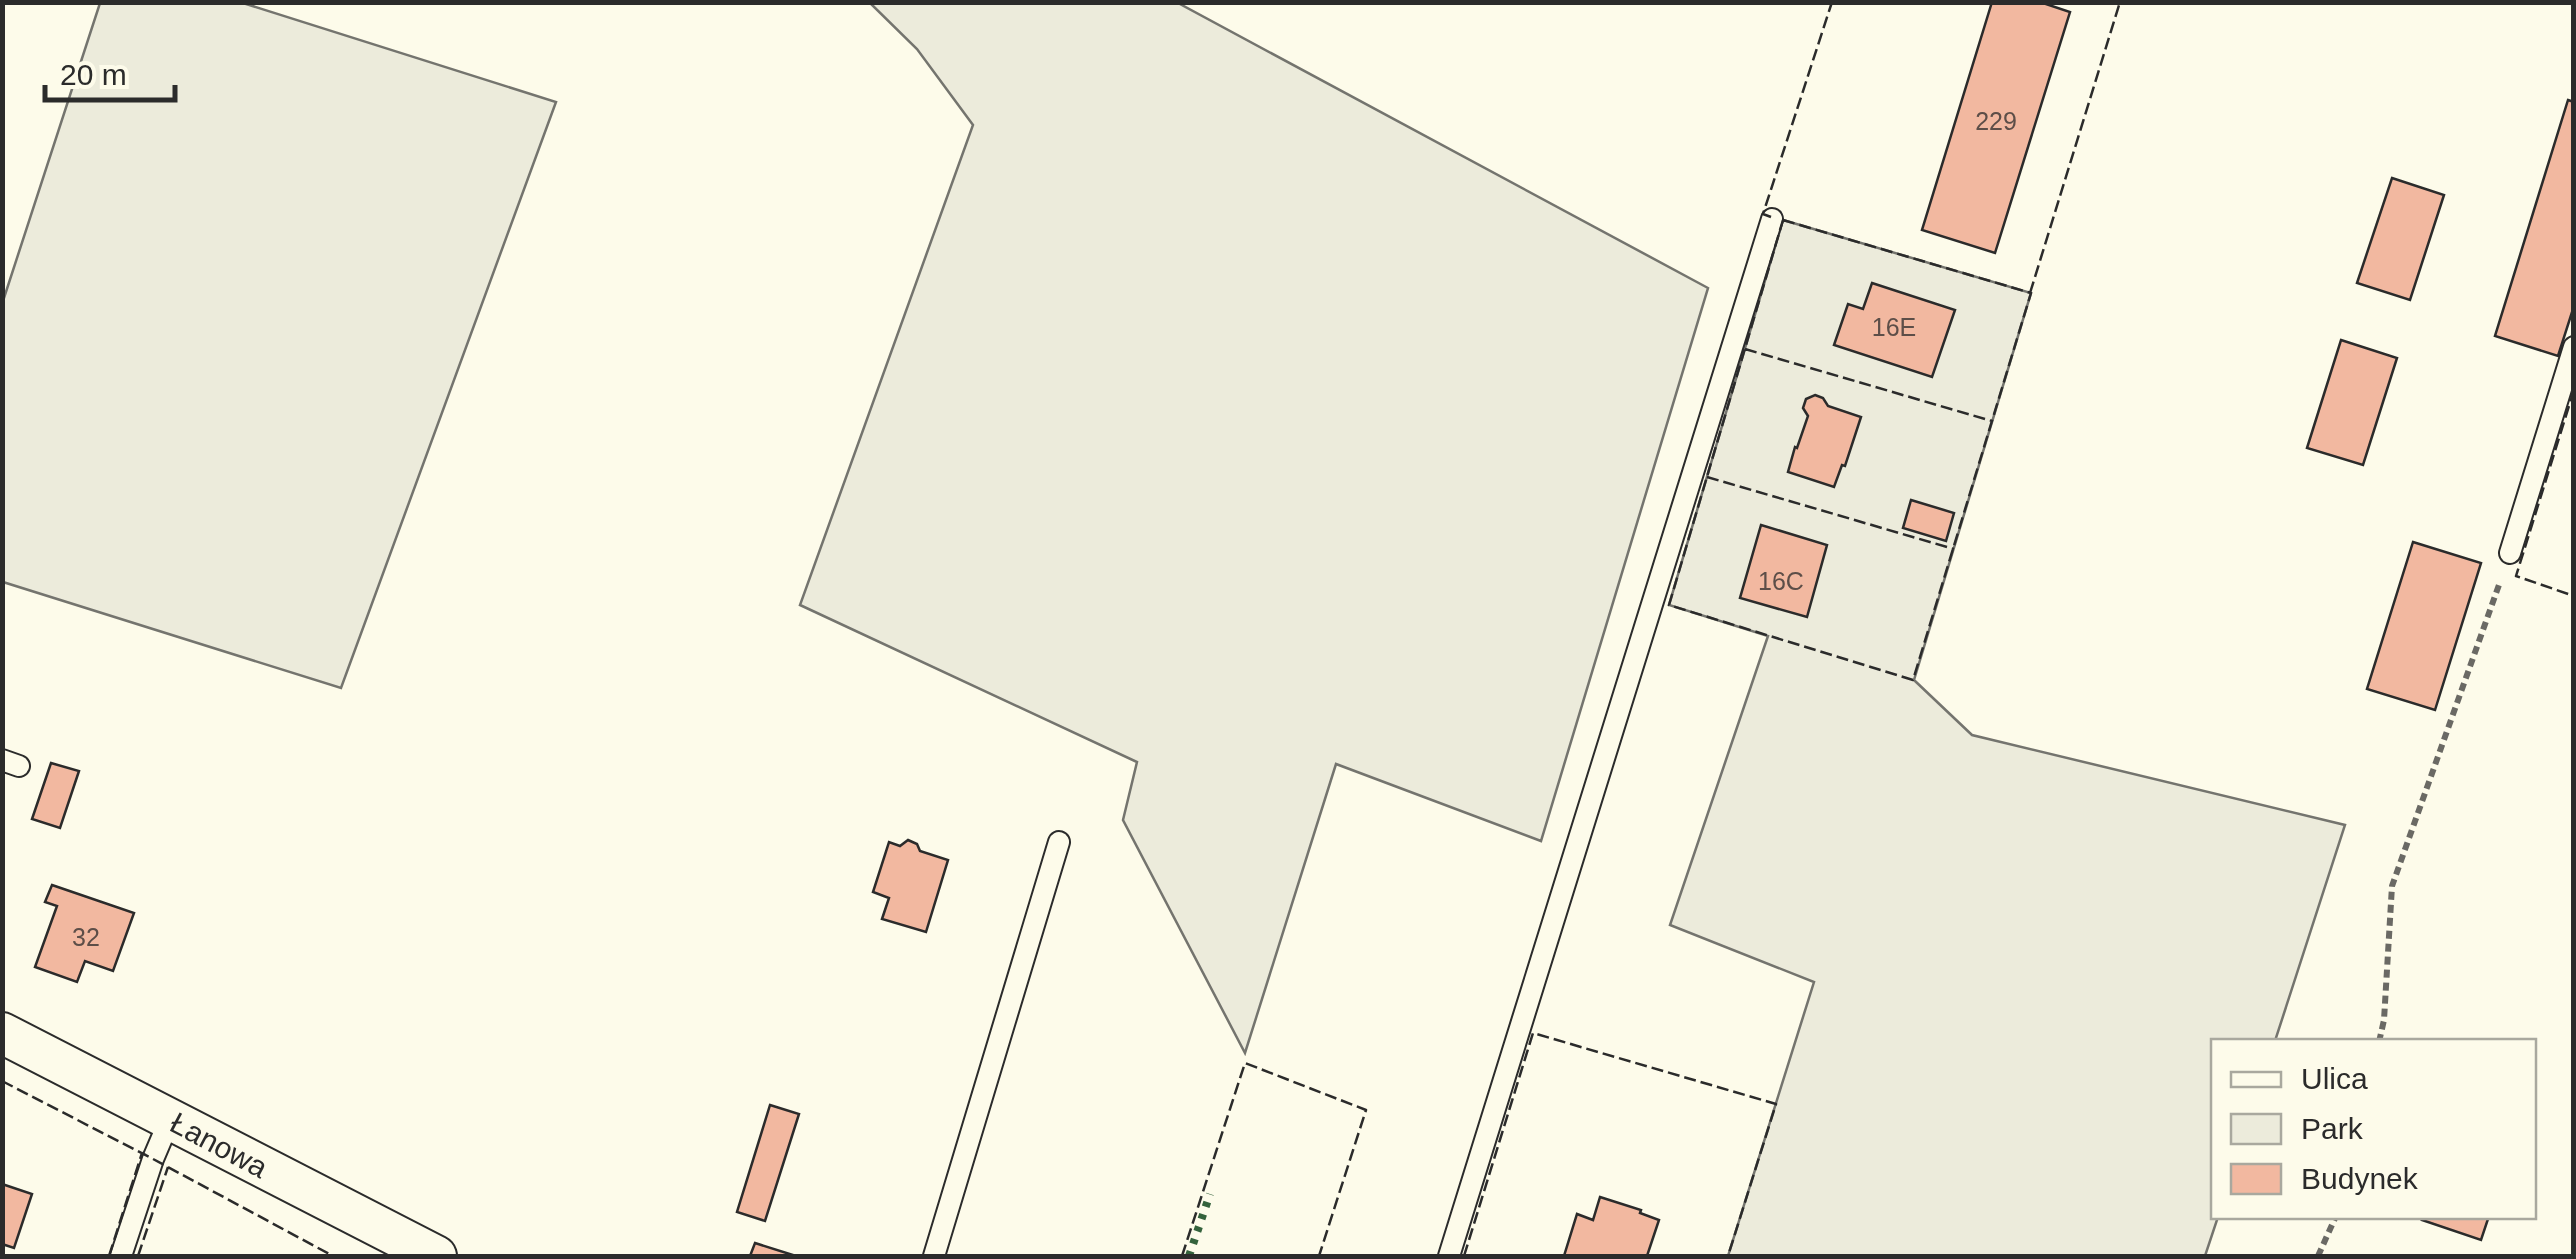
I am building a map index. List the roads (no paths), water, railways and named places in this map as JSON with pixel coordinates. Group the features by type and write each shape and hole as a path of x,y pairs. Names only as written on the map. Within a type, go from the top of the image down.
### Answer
{"street":[{"name":"Łanowa","path":"2,1033 436,1256"}],"lane":[{"path":"1449,1256 1772,219"},
{"path":"2510,553 2574,347"},
{"path":"934,1256 1059,842"},
{"path":"121,1256 170,1119"}]}
